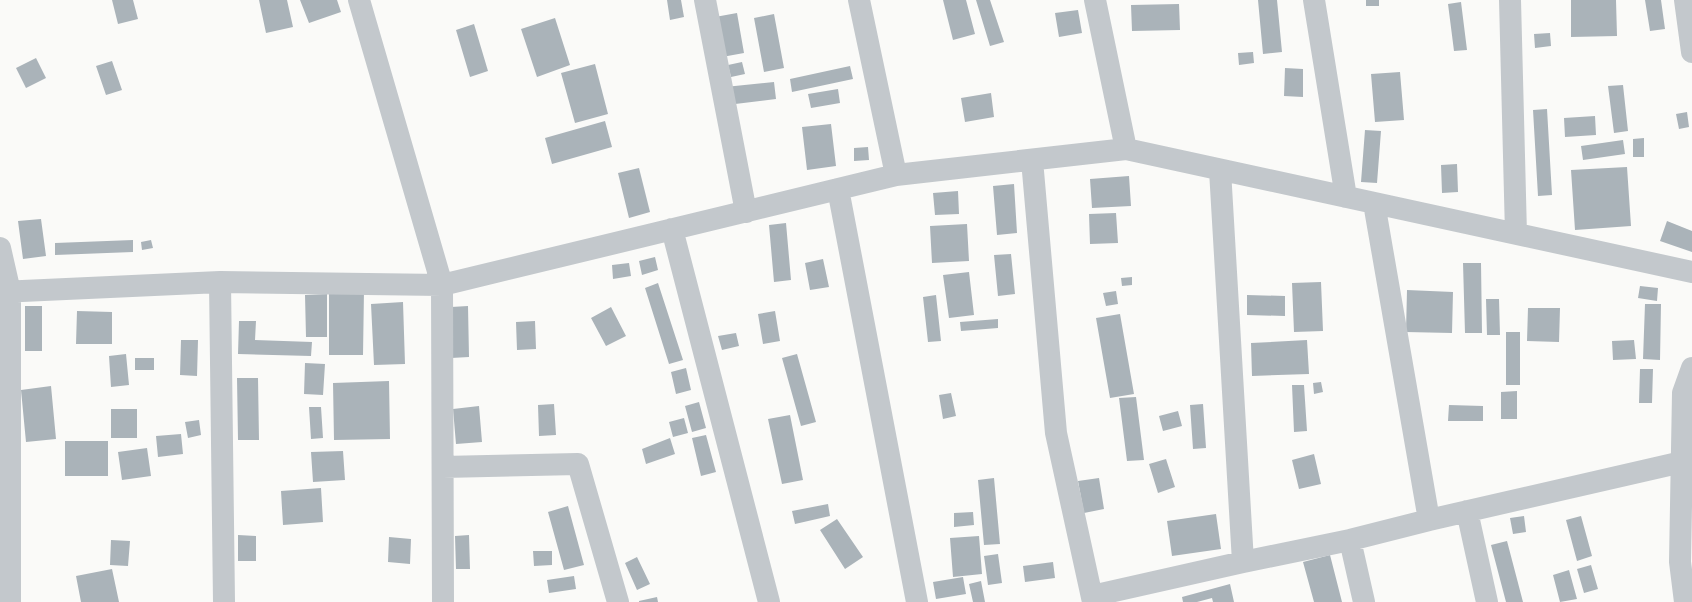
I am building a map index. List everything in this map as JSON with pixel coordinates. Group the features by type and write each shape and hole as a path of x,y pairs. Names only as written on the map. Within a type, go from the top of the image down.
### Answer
{"street":[{"path":"359,0 442,285 443,602"},
{"path":"705,0 746,212"},
{"path":"859,0 896,175"},
{"path":"1095,0 1126,149"},
{"path":"1314,0 1346,197"},
{"path":"1510,0 1516,234"},
{"path":"1685,0 1692,52"},
{"path":"5,292 220,282 442,285 896,175 1126,149 1692,272"},
{"path":"1032,160 1056,433 1093,599 1243,562 1350,540 1467,511 1682,462"},
{"path":"1220,170 1243,562"},
{"path":"838,189 917,602"},
{"path":"1374,203 1429,520"},
{"path":"672,229 768,602"},
{"path":"0,248 5,292 10,602"},
{"path":"220,282 224,602"},
{"path":"1685,602 1680,562 1683,393 1692,368"},
{"path":"443,467 578,464 618,602"},
{"path":"1467,511 1487,602"},
{"path":"1350,540 1364,602"}],"building":[{"path":"112,0 133,0 138,19 118,24"},
{"path":"259,0 287,0 293,27 266,33"},
{"path":"300,0 337,0 341,12 309,23"},
{"path":"667,0 681,0 684,17 670,20"},
{"path":"943,0 966,0 975,34 953,40"},
{"path":"976,0 990,0 1004,42 990,46"},
{"path":"1258,0 1277,0 1282,52 1263,54"},
{"path":"1366,0 1379,0 1379,6 1366,6"},
{"path":"1571,0 1616,0 1617,36 1571,37"},
{"path":"1645,0 1661,0 1665,29 1650,31"},
{"path":"1461,2 1467,50 1454,51 1448,4"},
{"path":"1179,4 1180,30 1132,31 1131,5"},
{"path":"1078,10 1082,33 1059,37 1055,13"},
{"path":"737,13 744,53 722,57 715,17"},
{"path":"774,14 784,68 764,72 754,18"},
{"path":"555,18 570,65 537,77 521,29"},
{"path":"474,24 488,71 470,77 456,30"},
{"path":"1550,33 1551,46 1535,48 1534,34"},
{"path":"1253,52 1254,63 1239,65 1238,53"},
{"path":"36,58 46,78 26,88 16,68"},
{"path":"112,61 122,90 106,95 96,66"},
{"path":"742,62 745,74 731,77 728,65"},
{"path":"595,64 608,114 575,123 561,73"},
{"path":"850,66 853,79 792,92 790,79"},
{"path":"1285,68 1303,69 1303,97 1284,96"},
{"path":"1400,72 1404,120 1375,122 1371,74"},
{"path":"774,82 776,99 727,105 725,87"},
{"path":"1623,85 1628,131 1614,133 1608,86"},
{"path":"838,89 840,103 811,108 808,94"},
{"path":"991,93 994,117 965,122 961,98"},
{"path":"1547,109 1552,195 1538,196 1533,110"},
{"path":"1687,112 1689,127 1679,129 1676,114"},
{"path":"1595,116 1596,135 1565,137 1564,118"},
{"path":"605,121 612,147 552,164 545,138"},
{"path":"831,124 836,166 807,170 802,127"},
{"path":"1365,130 1381,131 1377,183 1361,182"},
{"path":"1644,138 1644,157 1633,157 1633,139"},
{"path":"1623,140 1625,154 1583,160 1581,146"},
{"path":"868,147 869,160 854,161 854,148"},
{"path":"1457,164 1458,192 1442,193 1441,165"},
{"path":"1627,167 1631,226 1575,230 1571,170"},
{"path":"639,168 650,212 629,218 618,173"},
{"path":"1129,176 1131,206 1092,208 1090,179"},
{"path":"1014,184 1017,233 997,235 993,186"},
{"path":"958,191 959,214 935,215 933,193"},
{"path":"1116,213 1118,243 1090,244 1089,214"},
{"path":"41,219 46,256 23,259 18,221"},
{"path":"1667,221 1692,231 1692,252 1660,241"},
{"path":"786,223 791,280 774,282 769,225"},
{"path":"967,224 969,261 932,263 930,226"},
{"path":"133,240 133,252 55,255 55,243"},
{"path":"151,240 153,248 142,250 141,242"},
{"path":"1011,254 1015,294 998,296 994,255"},
{"path":"655,257 658,270 642,275 639,261"},
{"path":"823,259 829,287 810,290 805,263"},
{"path":"629,263 631,276 613,279 612,265"},
{"path":"1463,263 1481,263 1482,333 1465,333"},
{"path":"969,272 974,315 949,318 943,275"},
{"path":"1132,277 1132,285 1122,286 1121,278"},
{"path":"1321,282 1323,331 1294,332 1292,283"},
{"path":"658,283 683,360 669,364 645,288"},
{"path":"1640,286 1658,288 1657,301 1638,298"},
{"path":"329,290 364,290 363,355 329,355"},
{"path":"1407,290 1453,292 1452,333 1406,332"},
{"path":"1116,291 1118,304 1106,306 1103,293"},
{"path":"327,294 327,337 306,337 305,295"},
{"path":"936,295 941,341 928,342 923,297"},
{"path":"1247,295 1285,296 1285,316 1247,315"},
{"path":"1486,299 1499,299 1500,335 1487,335"},
{"path":"403,302 405,364 374,365 371,304"},
{"path":"1645,304 1661,304 1660,360 1643,359"},
{"path":"25,306 42,306 42,351 25,351"},
{"path":"468,306 469,357 451,358 451,307"},
{"path":"611,307 626,336 606,346 591,318"},
{"path":"1528,308 1560,308 1559,342 1527,341"},
{"path":"77,311 112,312 112,344 76,344"},
{"path":"775,311 780,341 763,344 758,314"},
{"path":"1120,314 1134,394 1110,398 1096,318"},
{"path":"998,319 998,328 961,331 960,322"},
{"path":"239,321 256,321 255,340 312,342 311,356 238,354"},
{"path":"535,321 536,349 517,350 516,322"},
{"path":"1506,332 1520,332 1520,385 1506,385"},
{"path":"736,333 739,346 722,350 718,336"},
{"path":"181,340 198,340 197,376 180,375"},
{"path":"1307,340 1309,374 1252,376 1251,343"},
{"path":"1634,340 1636,359 1613,360 1612,341"},
{"path":"126,354 129,385 111,387 109,356"},
{"path":"797,354 816,422 801,426 782,358"},
{"path":"135,358 154,358 154,370 135,370"},
{"path":"305,363 325,364 323,395 304,394"},
{"path":"686,368 691,390 676,394 671,372"},
{"path":"1640,369 1653,369 1652,403 1639,403"},
{"path":"237,378 258,378 259,440 238,440"},
{"path":"389,381 390,439 334,440 333,383"},
{"path":"1321,382 1323,392 1314,394 1313,383"},
{"path":"1292,385 1304,385 1307,431 1294,432"},
{"path":"51,386 56,439 26,442 21,390"},
{"path":"1517,391 1517,419 1501,419 1501,392"},
{"path":"951,393 956,416 943,419 939,395"},
{"path":"1136,397 1144,460 1127,461 1119,398"},
{"path":"699,402 706,428 692,432 685,406"},
{"path":"554,404 556,435 539,436 538,405"},
{"path":"1203,404 1206,448 1193,449 1190,405"},
{"path":"1449,405 1483,406 1483,421 1448,421"},
{"path":"479,406 482,442 456,444 453,409"},
{"path":"309,407 321,407 323,438 311,439"},
{"path":"111,409 137,409 137,438 111,438"},
{"path":"1178,411 1182,426 1163,431 1159,416"},
{"path":"790,415 803,480 782,484 768,419"},
{"path":"684,418 688,433 673,437 669,422"},
{"path":"199,420 201,435 188,438 185,422"},
{"path":"181,434 183,454 158,457 156,436"},
{"path":"706,435 716,472 701,476 692,438"},
{"path":"670,438 675,454 646,464 642,449"},
{"path":"65,441 108,441 108,476 65,476"},
{"path":"147,448 151,476 122,480 118,452"},
{"path":"343,451 345,480 313,482 311,452"},
{"path":"1314,454 1321,484 1299,489 1292,460"},
{"path":"1166,459 1175,487 1158,493 1149,464"},
{"path":"994,478 1000,544 984,545 978,480"},
{"path":"1099,478 1104,509 1084,513 1078,481"},
{"path":"321,488 323,522 283,525 281,491"},
{"path":"828,504 830,516 795,524 792,511"},
{"path":"568,506 584,565 564,570 548,512"},
{"path":"973,512 974,525 954,527 954,513"},
{"path":"1216,514 1221,549 1172,556 1167,521"},
{"path":"1524,516 1526,532 1513,534 1510,518"},
{"path":"1581,516 1592,556 1577,561 1566,520"},
{"path":"837,519 863,557 845,569 820,530"},
{"path":"238,535 256,536 256,561 238,561"},
{"path":"469,535 470,569 456,569 455,536"},
{"path":"979,536 982,574 953,577 950,538"},
{"path":"389,537 411,539 410,564 388,562"},
{"path":"111,540 130,541 128,566 110,565"},
{"path":"1507,541 1523,602 1506,602 1491,545"},
{"path":"533,551 552,551 552,565 534,566"},
{"path":"998,554 1002,583 988,585 984,556"},
{"path":"1330,555 1342,602 1314,602 1303,562"},
{"path":"637,557 650,584 637,590 625,563"},
{"path":"1053,562 1055,578 1025,582 1023,566"},
{"path":"1591,565 1598,589 1584,593 1577,569"},
{"path":"112,569 119,602 81,602 76,576"},
{"path":"1569,570 1577,599 1560,602 1553,575"},
{"path":"574,576 576,589 549,593 547,580"},
{"path":"963,577 966,594 936,599 933,582"},
{"path":"981,581 985,602 973,602 969,584"},
{"path":"1230,584 1234,602 1213,602 1212,598 1197,602 1183,602 1182,597"},
{"path":"657,597 658,602 639,602 639,601"}]}
